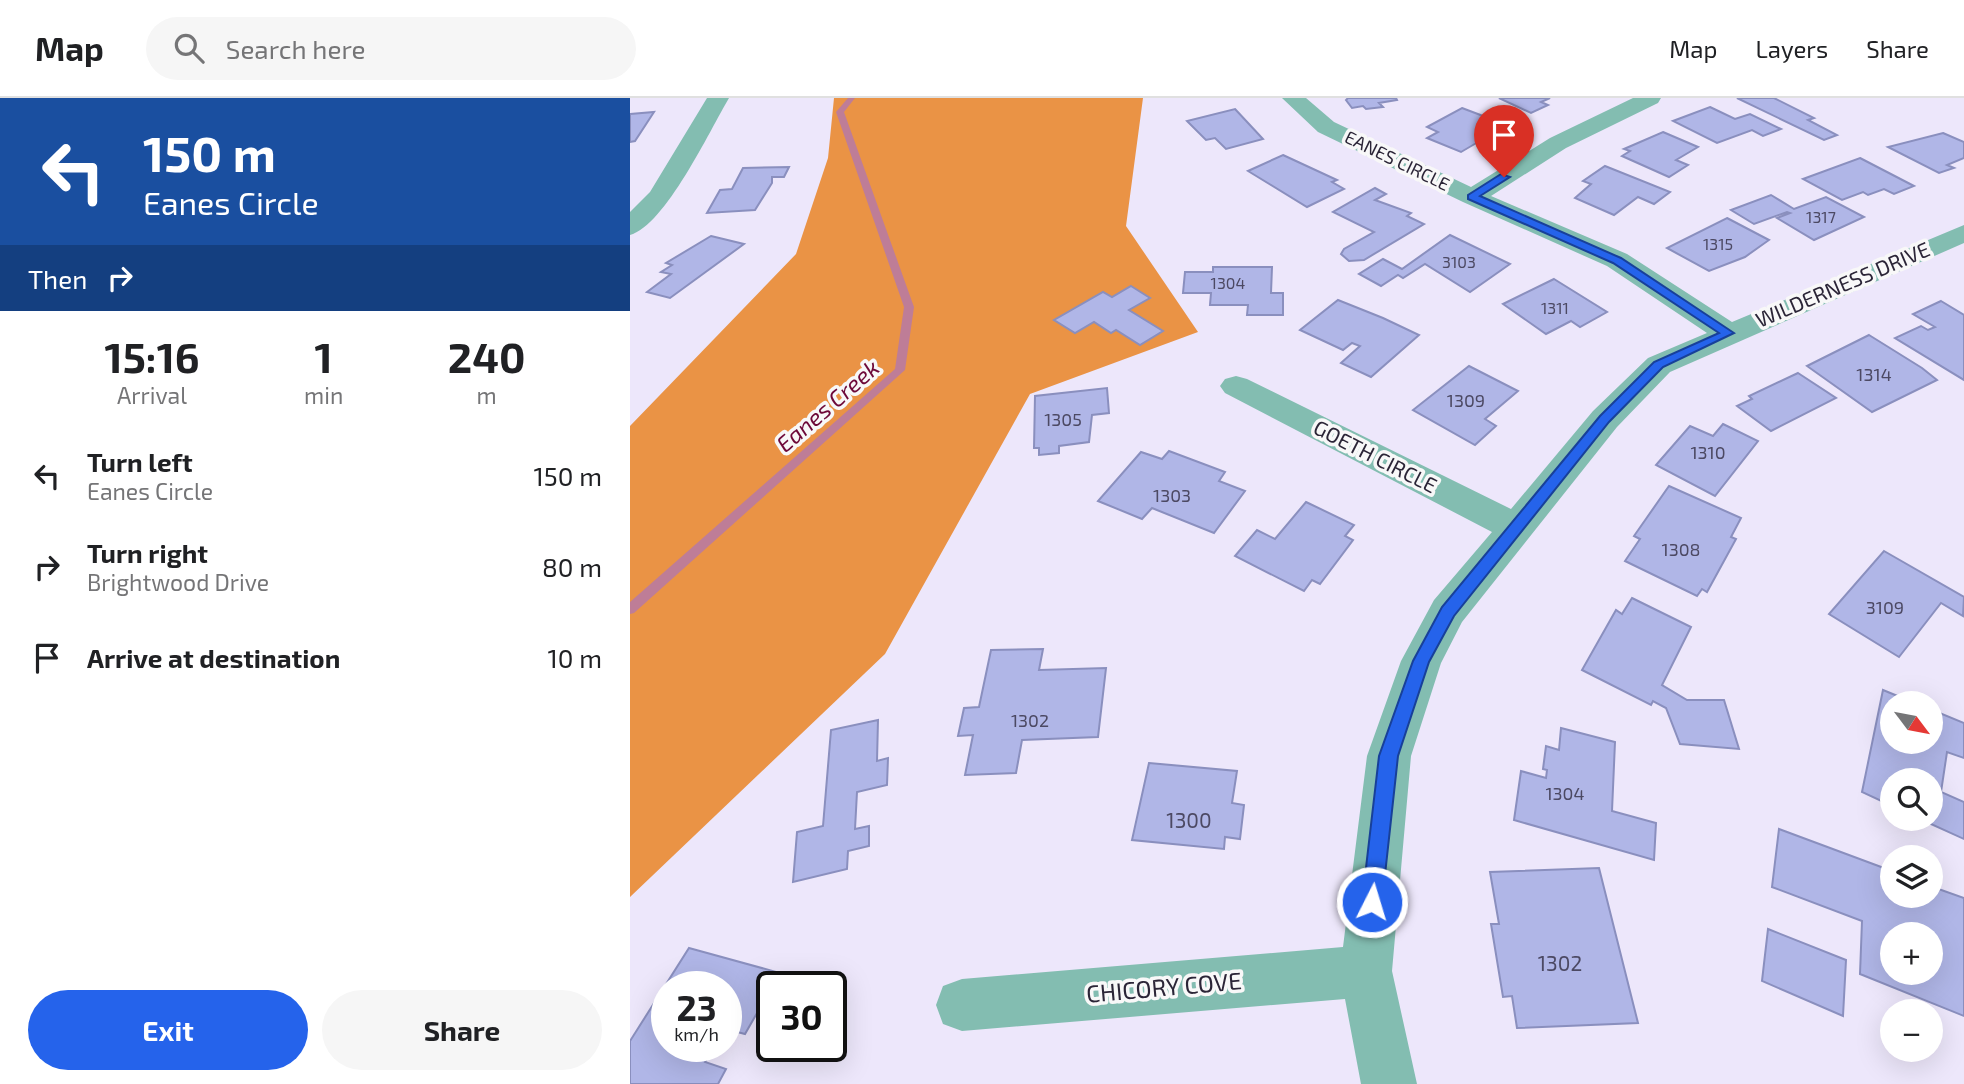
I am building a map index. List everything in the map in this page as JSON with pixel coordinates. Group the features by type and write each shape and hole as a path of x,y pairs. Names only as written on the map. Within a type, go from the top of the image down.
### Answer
{"street":[{"path":"630,227 660,196 718,98"},
{"name":"EANES CIRCLE","path":"1293,98 1326,127 1472,197 1617,260 1728,333"},
{"path":"1472,197 1570,137 1650,98"},
{"name":"WILDERNESS DRIVE","path":"1389,1084 1366,971 1389,756 1421,661 1448,611 1605,419 1659,365 1964,233"},
{"name":"GOETH CIRCLE","path":"1236,386 1514,527"},
{"name":"CHICORY COVE","path":"962,1005 1366,971"}],"shaded area":[{"path":"834,98 1143,98 1126,226 1198,332 1030,394 885,654 630,897 630,426 796,254 828,158"}],"building":[{"path":"1499,98 1550,98 1541,102 1548,105 1531,113"},
{"path":"1737,98 1774,98 1814,118 1808,120 1837,135 1824,140"},
{"path":"1346,100 1397,100 1379,103 1383,107 1366,109 1363,106 1352,108"},
{"path":"1710,107 1735,119 1750,114 1781,129 1763,136 1752,130 1717,143 1673,121"},
{"path":"1462,108 1507,125 1461,152 1427,138 1438,132 1427,127"},
{"path":"1235,109 1263,139 1226,149 1215,138 1206,140 1187,121"},
{"path":"654,112 635,141 630,142 630,114"},
{"path":"1663,132 1698,147 1676,160 1688,165 1669,177 1622,156 1630,151 1624,149"},
{"path":"1943,133 1964,142 1964,158 1947,165 1954,168 1939,173 1888,147"},
{"path":"1283,155 1337,180 1332,182 1344,189 1307,207 1248,171"},
{"path":"1860,158 1914,186 1894,194 1884,189 1868,195 1863,192 1842,200 1803,179"},
{"path":"1605,166 1670,192 1654,204 1638,197 1614,215 1575,198 1591,184 1583,181"},
{"path":"789,167 784,177 772,177 772,183 755,210 707,213 720,190 732,189 743,168"},
{"path":"1375,188 1386,194 1375,200 1411,213 1407,216 1424,224 1364,260 1349,261 1341,254 1344,249 1374,232 1333,212"},
{"path":"1771,195 1794,209 1826,197 1864,217 1814,240 1777,218 1790,213 1754,224 1731,210"},
{"path":"1727,218 1769,240 1745,257 1709,271 1667,248"},
{"path":"1450,235 1510,264 1470,292 1425,264 1403,278 1398,275 1381,286 1359,274 1383,259 1402,269"},
{"path":"711,236 744,244 670,298 647,292 671,274 661,272 672,265 666,263"},
{"path":"1213,267 1272,267 1271,293 1283,293 1283,315 1247,315 1248,305 1210,305 1211,293 1183,293 1185,272 1213,272"},
{"path":"1554,279 1607,312 1580,327 1571,321 1546,334 1503,304"},
{"path":"1131,286 1150,298 1129,310 1163,331 1140,345 1116,330 1111,333 1094,322 1075,333 1054,320 1103,292 1112,297"},
{"path":"1338,300 1419,335 1371,377 1341,363 1360,346 1352,343 1343,350 1300,330"},
{"path":"1941,301 1964,315 1964,380 1895,338 1921,326 1928,330 1935,327 1913,314"},
{"path":"1869,335 1937,380 1872,412 1807,366"},
{"path":"1469,366 1518,391 1485,419 1496,426 1475,445 1413,410"},
{"path":"1798,373 1836,398 1771,431 1737,406 1752,399 1749,396"},
{"path":"1107,388 1109,413 1092,415 1089,442 1059,446 1059,453 1039,455 1039,448 1034,448 1035,396"},
{"path":"1723,424 1758,441 1715,496 1656,465 1690,426 1713,436"},
{"path":"1169,451 1225,472 1219,481 1245,491 1214,533 1152,508 1142,519 1098,501 1141,452 1162,459"},
{"path":"1669,486 1741,518 1731,537 1736,539 1707,592 1702,589 1697,596 1625,561 1640,539 1634,536"},
{"path":"1306,502 1354,525 1345,536 1353,540 1320,584 1312,580 1304,591 1235,556 1257,530 1275,539"},
{"path":"1884,551 1964,597 1963,616 1941,603 1899,657 1829,614"},
{"path":"1632,598 1691,627 1662,685 1687,700 1724,700 1739,749 1680,744 1666,708 1653,701 1651,705 1582,670 1616,610 1622,614"},
{"path":"1043,649 1039,670 1106,668 1098,737 1022,740 1016,773 965,775 973,735 958,736 964,708 979,707 991,650"},
{"path":"1880,705 1880,754 1943,754 1943,714 1964,723 1964,758 1947,752 1943,779 1943,768 1880,768 1880,800 1862,792"},
{"path":"878,720 877,761 888,758 887,785 857,792 855,829 869,826 869,846 848,851 847,869 793,882 797,832 823,826 831,730"},
{"path":"1561,728 1615,742 1612,811 1656,823 1654,860 1514,820 1521,771 1546,778 1547,770 1543,769 1546,746 1559,750"},
{"path":"1149,763 1237,771 1232,803 1244,805 1240,839 1225,837 1224,849 1132,840"},
{"path":"1943,793 1964,802 1964,839 1943,829"},
{"path":"1779,829 1880,867 1880,908 1943,908 1943,891 1964,898 1964,1016 1943,1008 1943,999 1922,999 1887,985 1943,985 1943,922 1880,922 1880,982 1860,974 1862,921 1772,887"},
{"path":"1599,868 1638,1023 1517,1028 1512,996 1503,997 1491,924 1499,924 1490,872"},
{"path":"1768,929 1846,960 1843,1016 1762,981"},
{"path":"689,948 773,971 756,971 756,1015 745,1034 742,1033 742,971 674,971"},
{"path":"651,1008 651,1062 705,1062 726,1069 718,1084 630,1084 630,1041"}],"waterway":[{"name":"Eanes Creek","path":"630,609 900,370 909,307 840,112 852,98"}],"route":[{"path":"1372,902 1389,756 1421,661 1448,611 1605,419 1659,365 1728,333 1617,260 1472,197 1504,177"}]}
